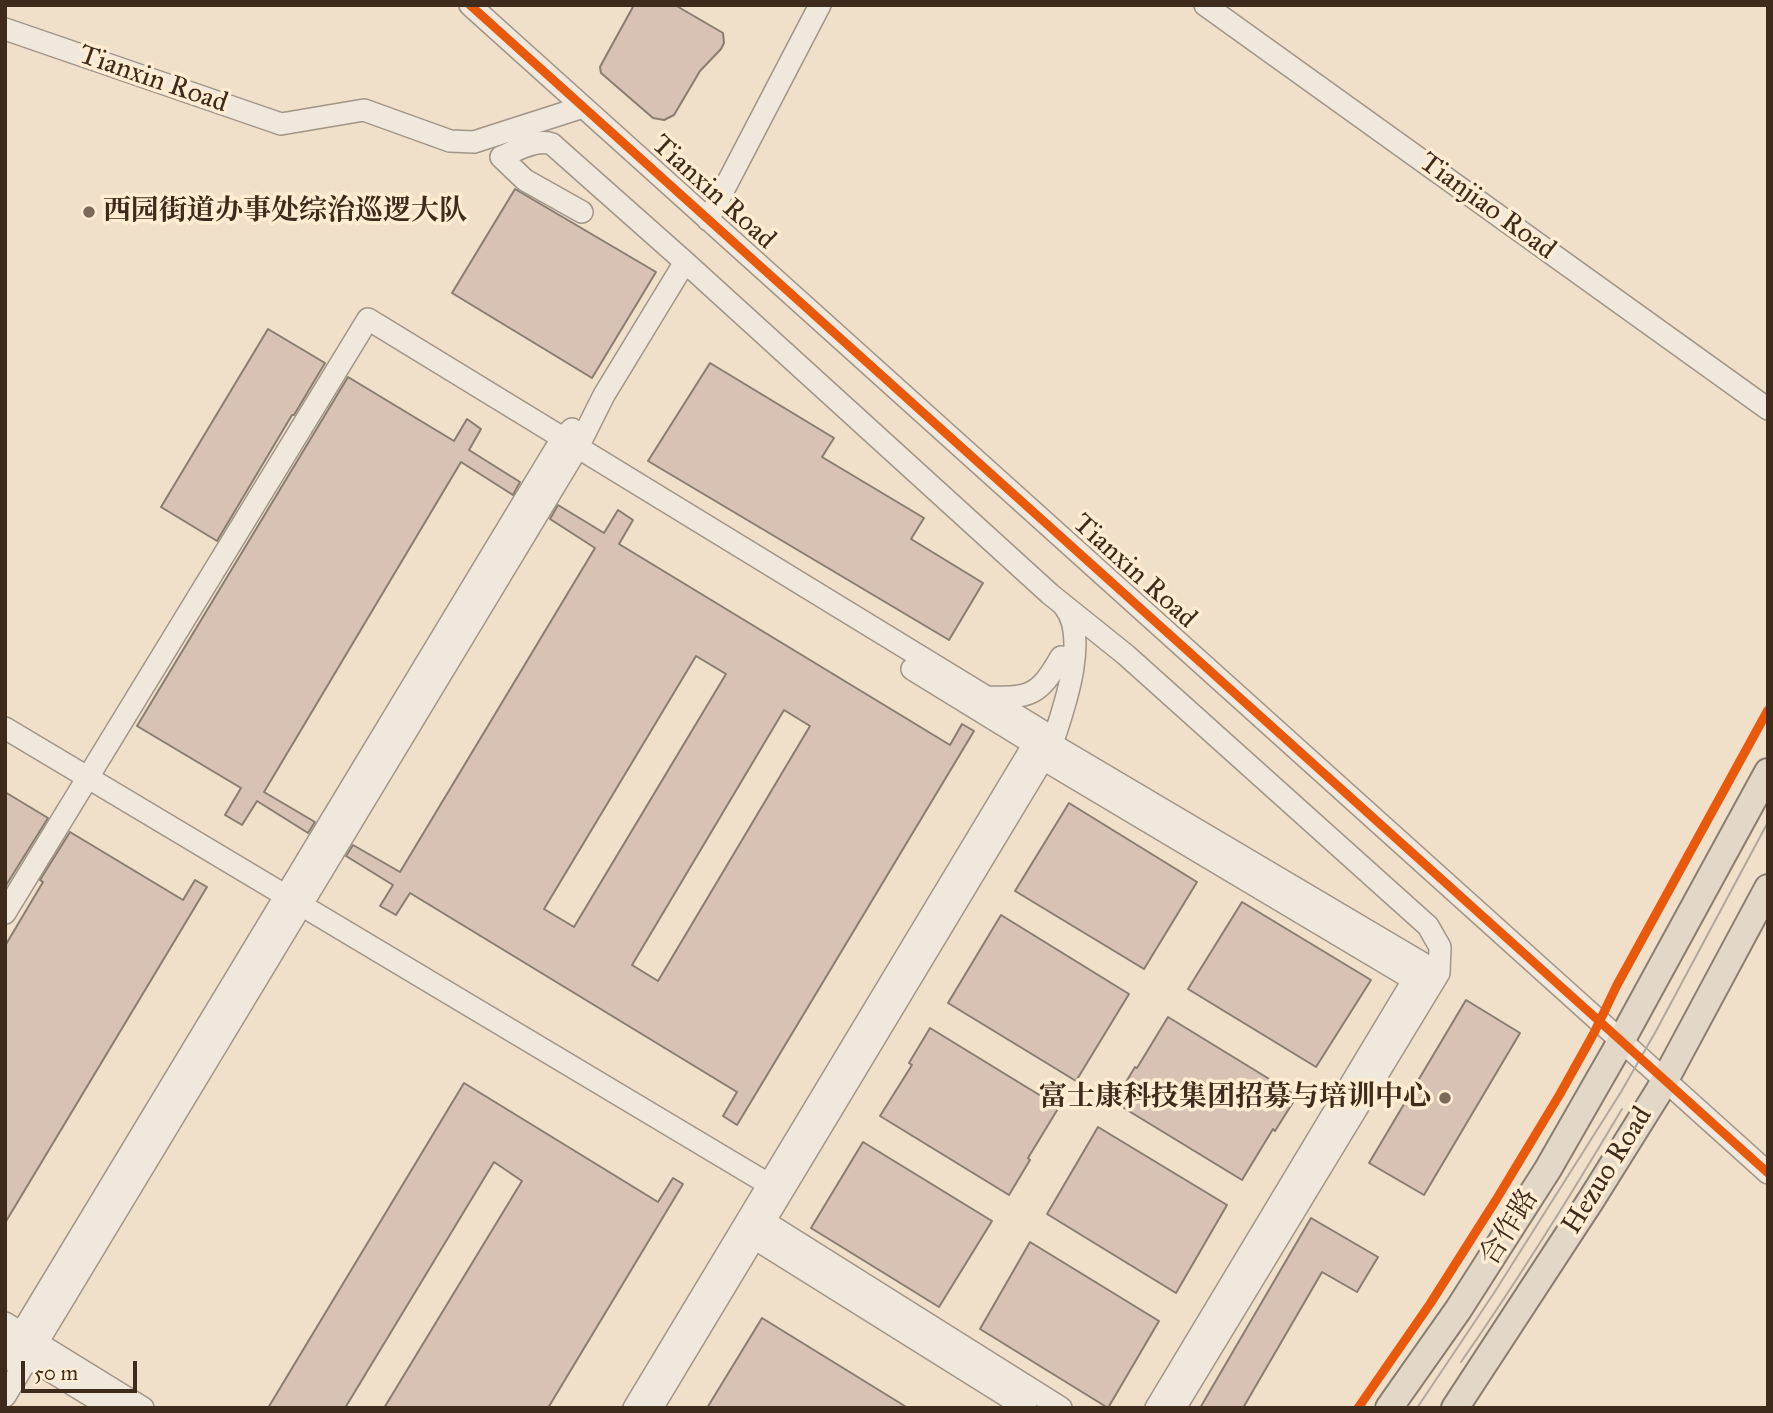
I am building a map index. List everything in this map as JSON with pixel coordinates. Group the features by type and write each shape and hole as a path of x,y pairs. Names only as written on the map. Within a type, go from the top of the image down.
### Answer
{"main road":[{"path":"1620,1041 1768,772"},
{"name":"Hezuo Road","path":"1455,1408 1665,1081 1768,888"},
{"name":"合作路","path":"1389,1408 1458,1310 1548,1169 1620,1041"}],"street":[{"name":"Tianxin Road","path":"470,5 1768,1173"},
{"path":"708,220 820,5"},
{"name":"Tianjiao Road","path":"1205,5 1768,409"},
{"name":"Tianxin Road","path":"5,29 281,124 363,110 450,141 474,142 583,107"},
{"path":"582,212 525,180 501,157 532,145 546,142 552,144 1067,608 1074,639 1068,695 1043,745 752,1226 634,1408"},
{"path":"5,1396 16,1344 294,900 567,449 604,395 685,262"},
{"path":"5,913 365,325 1043,745 1426,976"},
{"path":"567,449 986,697 1043,745"},
{"path":"1043,745 1061,657 1058,614 1050,594"},
{"path":"1050,594 1126,655 1429,926 1440,947 1426,976 1175,1408"},
{"path":"986,697 1025,696 1040,688 1061,657"},
{"path":"5,727 775,1188"},
{"path":"1156,1408 1426,976"},
{"path":"652,1408 752,1226"},
{"path":"752,1226 1026,1408"},
{"path":"752,1226 1061,1408"},
{"path":"16,1344 111,1408"},
{"path":"16,1344 143,1408"}],"building":[{"path":"634,5 675,5 723,33 724,43 721,49 700,71 674,115 664,120 653,118 601,73 600,67"},
{"path":"515,189 656,272 592,378 452,293"},
{"path":"268,329 325,363 217,541 161,507"},
{"path":"710,363 834,438 822,457 924,518 911,539 983,583 949,640 648,461"},
{"path":"348,377 454,441 467,419 481,429 469,450 520,482 513,495 461,462 264,792 315,822 308,833 257,801 242,825 225,815 241,788 137,726"},
{"path":"558,505 604,533 618,510 633,520 619,544 950,745 962,724 974,731 737,1125 723,1116 737,1092 410,893 396,915 380,906 393,885 346,856 353,845 400,872 595,548 550,519","holes":["696,656 726,674 574,927 544,909","784,710 810,726 658,981 632,965"]},
{"path":"5,792 48,818 5,887"},
{"path":"1069,803 1197,882 1144,969 1015,891"},
{"path":"70,832 183,900 195,880 207,887 5,1223 5,946 43,882 40,880"},
{"path":"1242,902 1371,980 1316,1067 1188,989"},
{"path":"1001,915 1129,994 1076,1081 948,1003"},
{"name":"富士康科技集团招募与培训中心","path":"1466,1000 1520,1033 1424,1195 1369,1163"},
{"path":"1168,1017 1297,1096 1242,1180 1114,1102"},
{"path":"930,1028 1059,1107 1009,1195 880,1116 912,1065 909,1063"},
{"path":"464,1083 658,1202 673,1178 683,1184 548,1408 384,1408 522,1181 494,1162 345,1408 268,1408"},
{"path":"1098,1127 1227,1205 1176,1293 1047,1214"},
{"path":"863,1142 992,1221 939,1307 811,1228"},
{"path":"1311,1218 1378,1257 1357,1292 1322,1272 1243,1408 1200,1408"},
{"path":"1030,1242 1159,1321 1108,1408 980,1329"},
{"path":"762,1318 908,1408 707,1408"}],"tram line":[{"path":"1417,1408 1494,1293 1621,1092 1768,822"},
{"path":"1461,1362 1544,1237 1622,1109"}],"cycle path":[{"path":"470,5 1768,1173"},
{"path":"1358,1408 1430,1304 1560,1094 1768,710"}],"place":[{"name":"西园街道办事处综治巡逻大队","path":"89,212"},
{"name":"富士康科技集团招募与培训中心","path":"1445,1098"}]}
